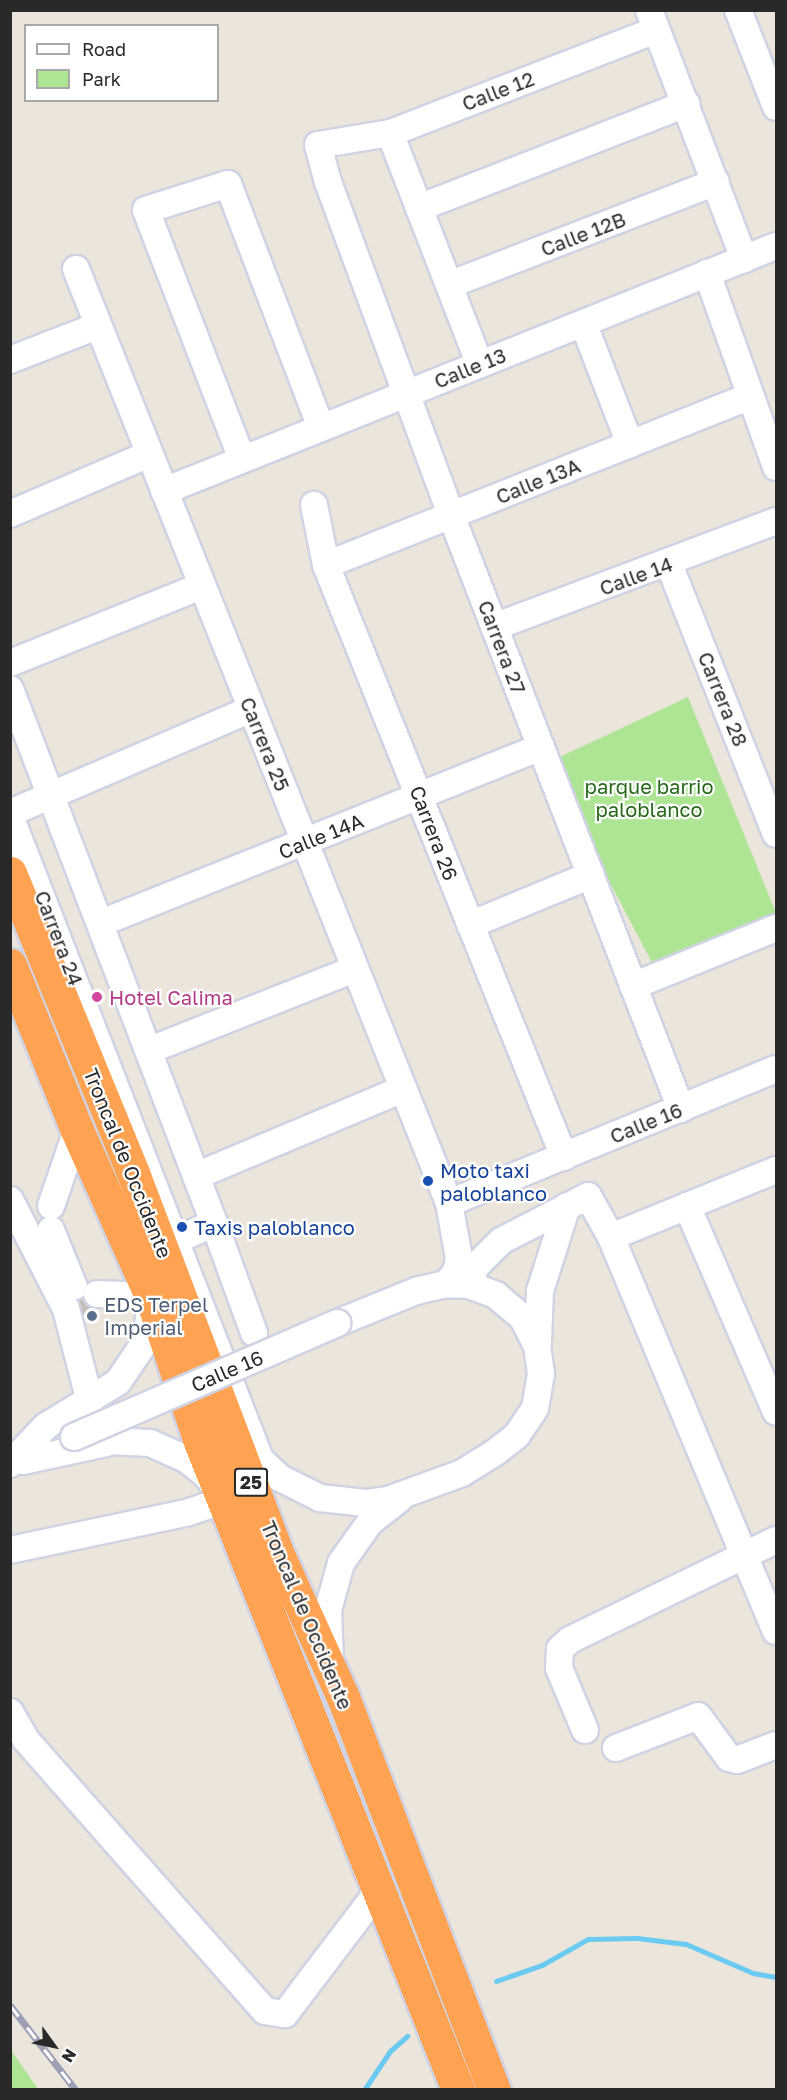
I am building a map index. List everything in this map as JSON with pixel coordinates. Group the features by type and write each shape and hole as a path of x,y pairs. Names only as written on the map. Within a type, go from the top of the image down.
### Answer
{"highway":[{"name":"Troncal de Occidente","path":"10,873 224,1410 280,1559 343,1698 494,2090"},
{"name":"Troncal de Occidente","path":"11,970 73,1140 151,1296 199,1439 380,1889 458,2090"}],"street":[{"path":"738,10 777,106"},
{"path":"652,20 717,182 744,259"},
{"name":"Calle 12","path":"337,142 390,133 652,20"},
{"path":"419,207 686,104"},
{"path":"390,133 479,362"},
{"name":"Carrera 27","path":"337,142 318,146 327,182 451,515 681,1109"},
{"name":"Calle 12B","path":"449,285 717,182"},
{"path":"242,459 146,210 228,184 321,428"},
{"name":"Calle 13","path":"164,491 406,394 479,362 585,325 777,246"},
{"name":"Carrera 25","path":"76,269 451,1211 459,1258 456,1272 457,1285"},
{"path":"707,273 777,467"},
{"path":"585,325 630,444"},
{"path":"10,360 97,326"},
{"name":"Calle 13A","path":"326,565 750,396"},
{"path":"10,513 148,454"},
{"name":"Carrera 26","path":"314,505 326,565 564,1157"},
{"name":"Calle 14","path":"494,627 669,564 777,521"},
{"name":"Carrera 28","path":"669,564 777,834"},
{"path":"10,663 202,586"},
{"path":"10,689 150,1050 254,1333"},
{"path":"10,814 251,709"},
{"name":"Calle 14A","path":"101,923 541,747"},
{"name":"Carrera 24","path":"10,814 262,1464"},
{"path":"470,925 591,875"},
{"path":"633,986 777,928"},
{"path":"150,1050 355,969"},
{"path":"10,1006 73,1140 51,1218 78,1299 90,1402"},
{"name":"Calle 16","path":"451,1211 564,1157 777,1069"},
{"path":"196,1176 403,1089"},
{"path":"611,1237 687,1206 774,1178"},
{"path":"537,1346 523,1318 496,1295 457,1285 484,1254 529,1225 588,1196 611,1237 777,1631"},
{"path":"10,1200 78,1299"},
{"path":"224,1410 262,1464 299,1490 343,1502 388,1500 462,1473 517,1435 535,1408 542,1374 537,1346 540,1291 567,1206"},
{"path":"687,1206 777,1412"},
{"path":"416,1290 443,1260 451,1211"},
{"path":"177,1240 213,1224"},
{"name":"Calle 16","path":"15,1464 416,1290 457,1285"},
{"path":"15,1464 46,1426 90,1402 118,1382 133,1365 148,1329 151,1296 78,1299"},
{"path":"10,1550 186,1512 225,1500 186,1459 150,1443 115,1442 15,1464"},
{"path":"343,1698 327,1635 333,1586 354,1541 388,1506 410,1492"},
{"path":"585,1730 559,1668 560,1648 745,1553 777,1540"},
{"path":"10,1712 26,1740 265,2011 285,2014 380,1889"},
{"path":"615,1748 698,1716 729,1758 737,1760 777,1744"}],"green space":[{"name":"parque barrio paloblanco","path":"688,697 776,913 776,928 659,976 547,763"},
{"path":"11,2050 38,2089 11,2089"}],"waterway":[{"path":"496,1981 542,1965 588,1939 637,1938 686,1944 753,1973 776,1977"},
{"path":"364,2090 390,2051 407,2036"}],"tunnel":[{"path":"76,1305 97,1294"}],"railway":[{"path":"10,2005 76,2090"}],"place":[{"name":"Hotel Calima","path":"97,997"},
{"name":"Moto taxi paloblanco","path":"428,1181"},
{"name":"Taxis paloblanco","path":"182,1227"},
{"name":"EDS Terpel Imperial","path":"92,1316"}]}
